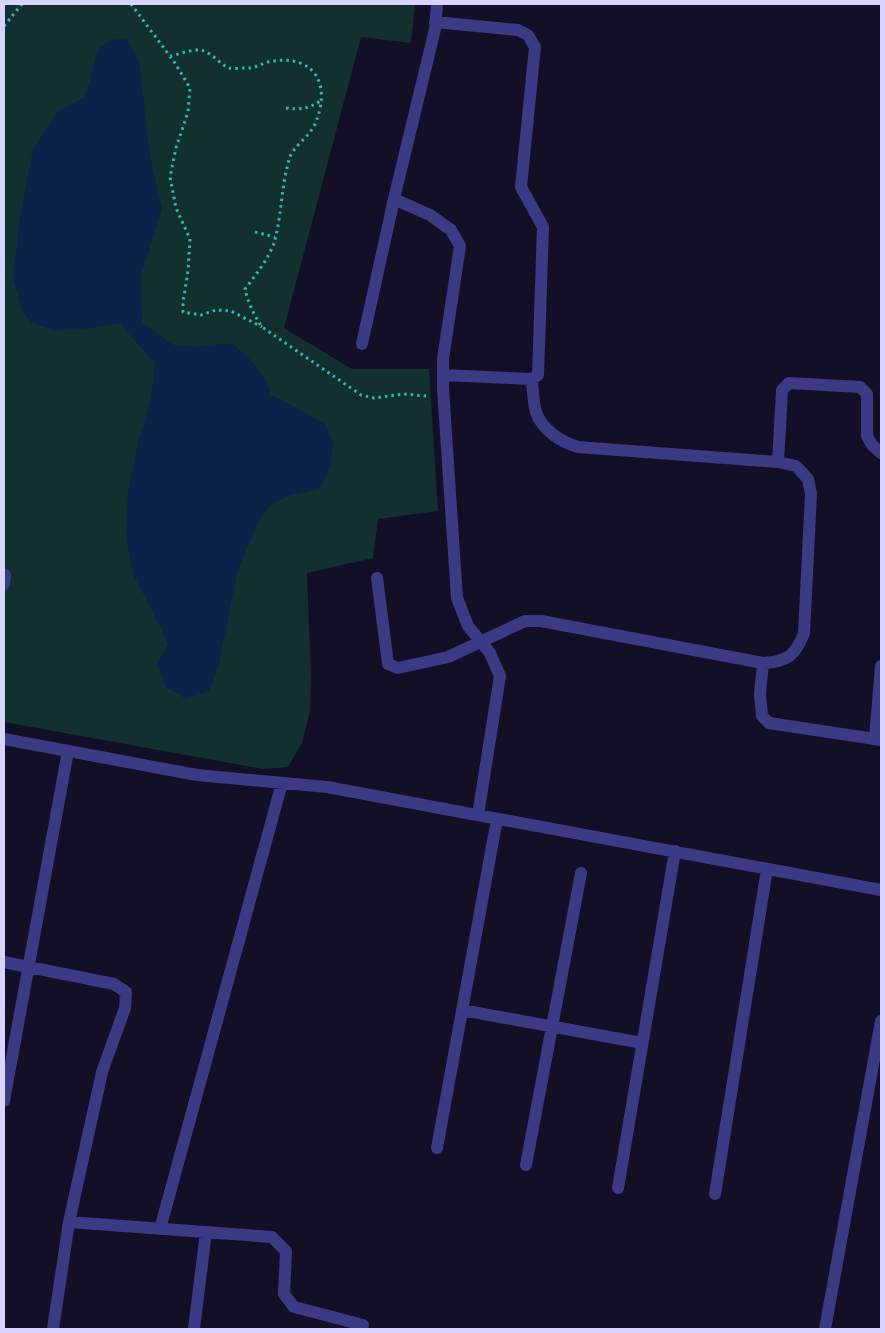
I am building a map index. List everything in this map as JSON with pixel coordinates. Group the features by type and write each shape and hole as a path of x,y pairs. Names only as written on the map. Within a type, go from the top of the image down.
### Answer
{"street":[{"path":"362,344 394,198 435,30 437,4"},
{"path":"435,22 518,30 528,35 535,48 521,187 542,227 538,375 532,379 443,374"},
{"path":"394,198 430,216 451,230 460,246 443,359 457,598 468,626 490,653 500,676 478,815"},
{"path":"377,578 388,664 398,668 448,657 525,621 541,621 763,663 785,659 800,645 804,632 811,494 808,479 796,466 778,462 578,447 565,443 542,424 536,412 532,379"},
{"path":"778,462 782,390 789,383 860,387 867,394 867,436 872,446 881,453"},
{"path":"763,663 760,694 762,716 768,723 878,739 881,666"},
{"path":"4,739 197,775 327,787 881,890"},
{"path":"4,1101 68,751"},
{"path":"160,1229 282,783"},
{"path":"437,1148 497,819"},
{"path":"618,1188 675,851"},
{"path":"714,1194 767,869"},
{"path":"526,1165 581,873"},
{"path":"4,962 114,984 126,992 125,1008 102,1072 69,1222 53,1329"},
{"path":"462,1010 642,1043"},
{"path":"825,1329 881,1021"},
{"path":"69,1222 272,1237 286,1250 284,1294 294,1307 363,1325 362,1329"},
{"path":"194,1329 206,1232"}],"path":[{"path":"4,26 22,4"},
{"path":"131,4 176,63 190,88 188,112 176,148 170,177 176,208 190,239 183,312 201,315 216,310 231,310 262,328 361,395 374,398 404,394 444,397"},
{"path":"170,56 199,50 210,54 229,68 251,69 272,61 293,61 308,66 317,77 322,92 315,126 290,155 273,245 258,272 246,288 247,298 262,328"},
{"path":"286,108 306,109 321,101"},
{"path":"255,232 275,237"}],"green space":[{"path":"4,4 415,4 411,43 361,37 284,328 352,369 429,369 438,511 378,519 373,558 307,573 311,676 310,711 302,743 288,767 263,769 4,722"}],"water":[{"path":"115,38 127,40 139,60 150,157 162,209 141,275 142,322 173,345 198,347 232,344 246,355 264,377 271,395 326,425 333,442 330,467 320,489 288,496 270,506 258,522 237,573 218,668 209,691 186,699 166,687 157,664 168,644 134,576 126,537 128,491 138,443 151,398 155,363 119,323 56,331 32,323 22,311 13,277 20,216 33,150 57,112 83,98 90,81 97,50"}]}
